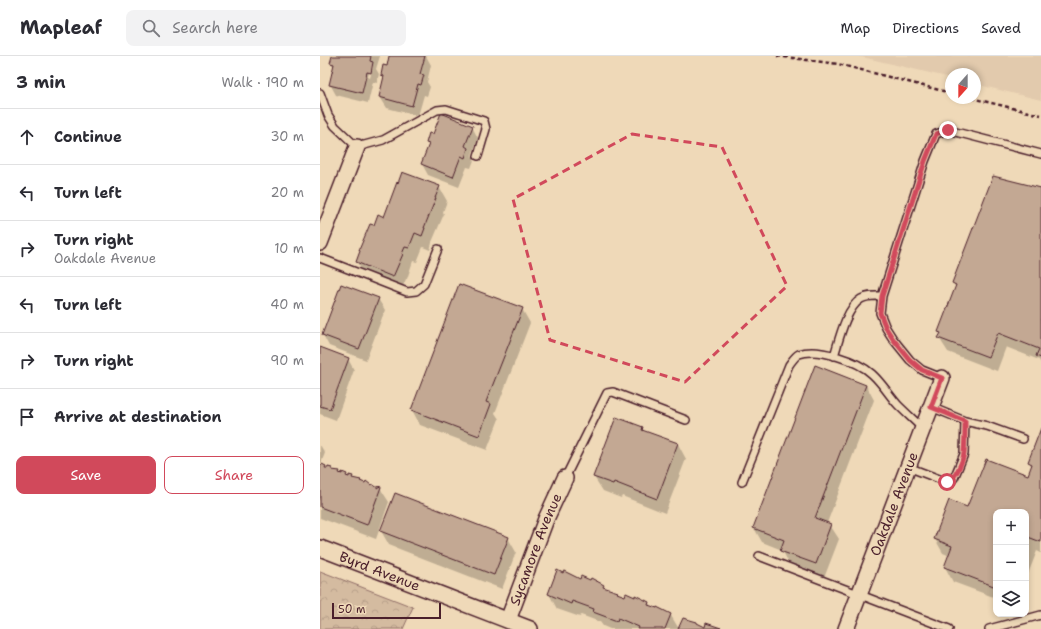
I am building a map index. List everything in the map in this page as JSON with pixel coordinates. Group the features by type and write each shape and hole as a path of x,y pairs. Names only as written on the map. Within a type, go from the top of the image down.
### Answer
{"street":[{"path":"320,243 357,147"},
{"name":"Oakdale Avenue","path":"846,629 942,378"},
{"name":"Sycamore Avenue","path":"508,620 546,519 565,478"},
{"name":"Byrd Avenue","path":"320,548 530,629"}],"lane":[{"path":"320,93 328,115 335,126 357,147 383,140 437,110 446,109 484,121 486,129 478,156"},
{"path":"942,378 922,370 910,360 893,339 886,328 880,313 882,296 925,161 936,134 948,130 1041,154"},
{"path":"320,258 408,292 416,290 424,284 438,249"},
{"path":"834,356 850,311 859,300 871,296 882,296"},
{"path":"742,482 789,365 797,355 807,352 822,352 863,368 871,374 899,406 923,429"},
{"path":"565,478 607,393 613,392 686,420"},
{"path":"931,407 965,421 987,426 1023,439"},
{"path":"908,467 947,482 951,481 954,478 964,454 965,421"},
{"path":"759,556 949,629"},
{"path":"989,629 1041,615"}],"path":[{"path":"777,56 838,64 945,91"},
{"path":"981,100 1041,115"}],"highlighted area":[{"path":"632,134 722,147 787,286 685,382 550,340 513,199"}],"shaded area":[{"path":"858,56 1041,56 1041,100 981,85 981,68 945,68 945,77"}],"green space":[{"path":"320,571 413,607 403,629 320,629"}],"building":[{"path":"332,56 371,56 370,61 373,62 371,73 367,72 362,93 329,85 334,64 330,63"},
{"path":"389,56 425,56 420,74 424,75 421,85 418,84 412,106 379,97 384,76 381,75 383,65 387,66"},
{"path":"441,113 473,126 465,146 468,148 465,158 461,156 453,177 421,164 429,144 426,143 429,133 433,134"},
{"path":"402,172 440,186 422,236 415,233 409,248 405,247 393,277 356,262 360,251 359,250 370,224 374,225 378,214 384,217"},
{"path":"993,176 1041,188 1041,358 1036,356 1039,349 998,333 988,357 938,338 941,333 938,332 956,285 952,283"},
{"path":"341,284 379,298 359,349 322,335"},
{"path":"459,284 523,308 486,402 491,404 479,436 411,410"},
{"path":"320,347 349,358 330,409 320,406"},
{"path":"815,365 866,385 815,518 831,524 816,564 780,551 784,540 753,528"},
{"path":"616,417 643,427 642,430 678,443 657,499 614,482 613,484 593,477"},
{"path":"1041,428 1041,542 1029,537 1029,509 993,509 993,586 944,567 952,546 934,539 949,500 967,507 986,459 1028,475 1032,464 1028,462"},
{"path":"322,464 326,466 325,468 332,468 332,470 340,471 339,473 342,474 342,472 347,474 346,476 353,476 352,478 361,480 360,481 365,483 366,481 378,488 378,486 381,487 367,525 320,507 320,466"},
{"path":"395,493 509,537 494,575 380,531"},
{"path":"557,570 563,573 564,571 580,579 581,576 590,580 591,578 604,585 603,587 625,596 626,593 635,597 635,595 649,602 648,605 657,607 671,614 665,629 638,629 639,627 618,618 617,621 593,612 594,609 572,601 571,604 548,594"},
{"path":"683,618 697,622 705,627 706,623 721,628 678,629"}],"route":[{"path":"947,482 954,478 964,454 965,421 931,407 942,378 922,370 910,360 893,339 886,328 880,313 882,296 925,161 936,134 948,130"}]}
